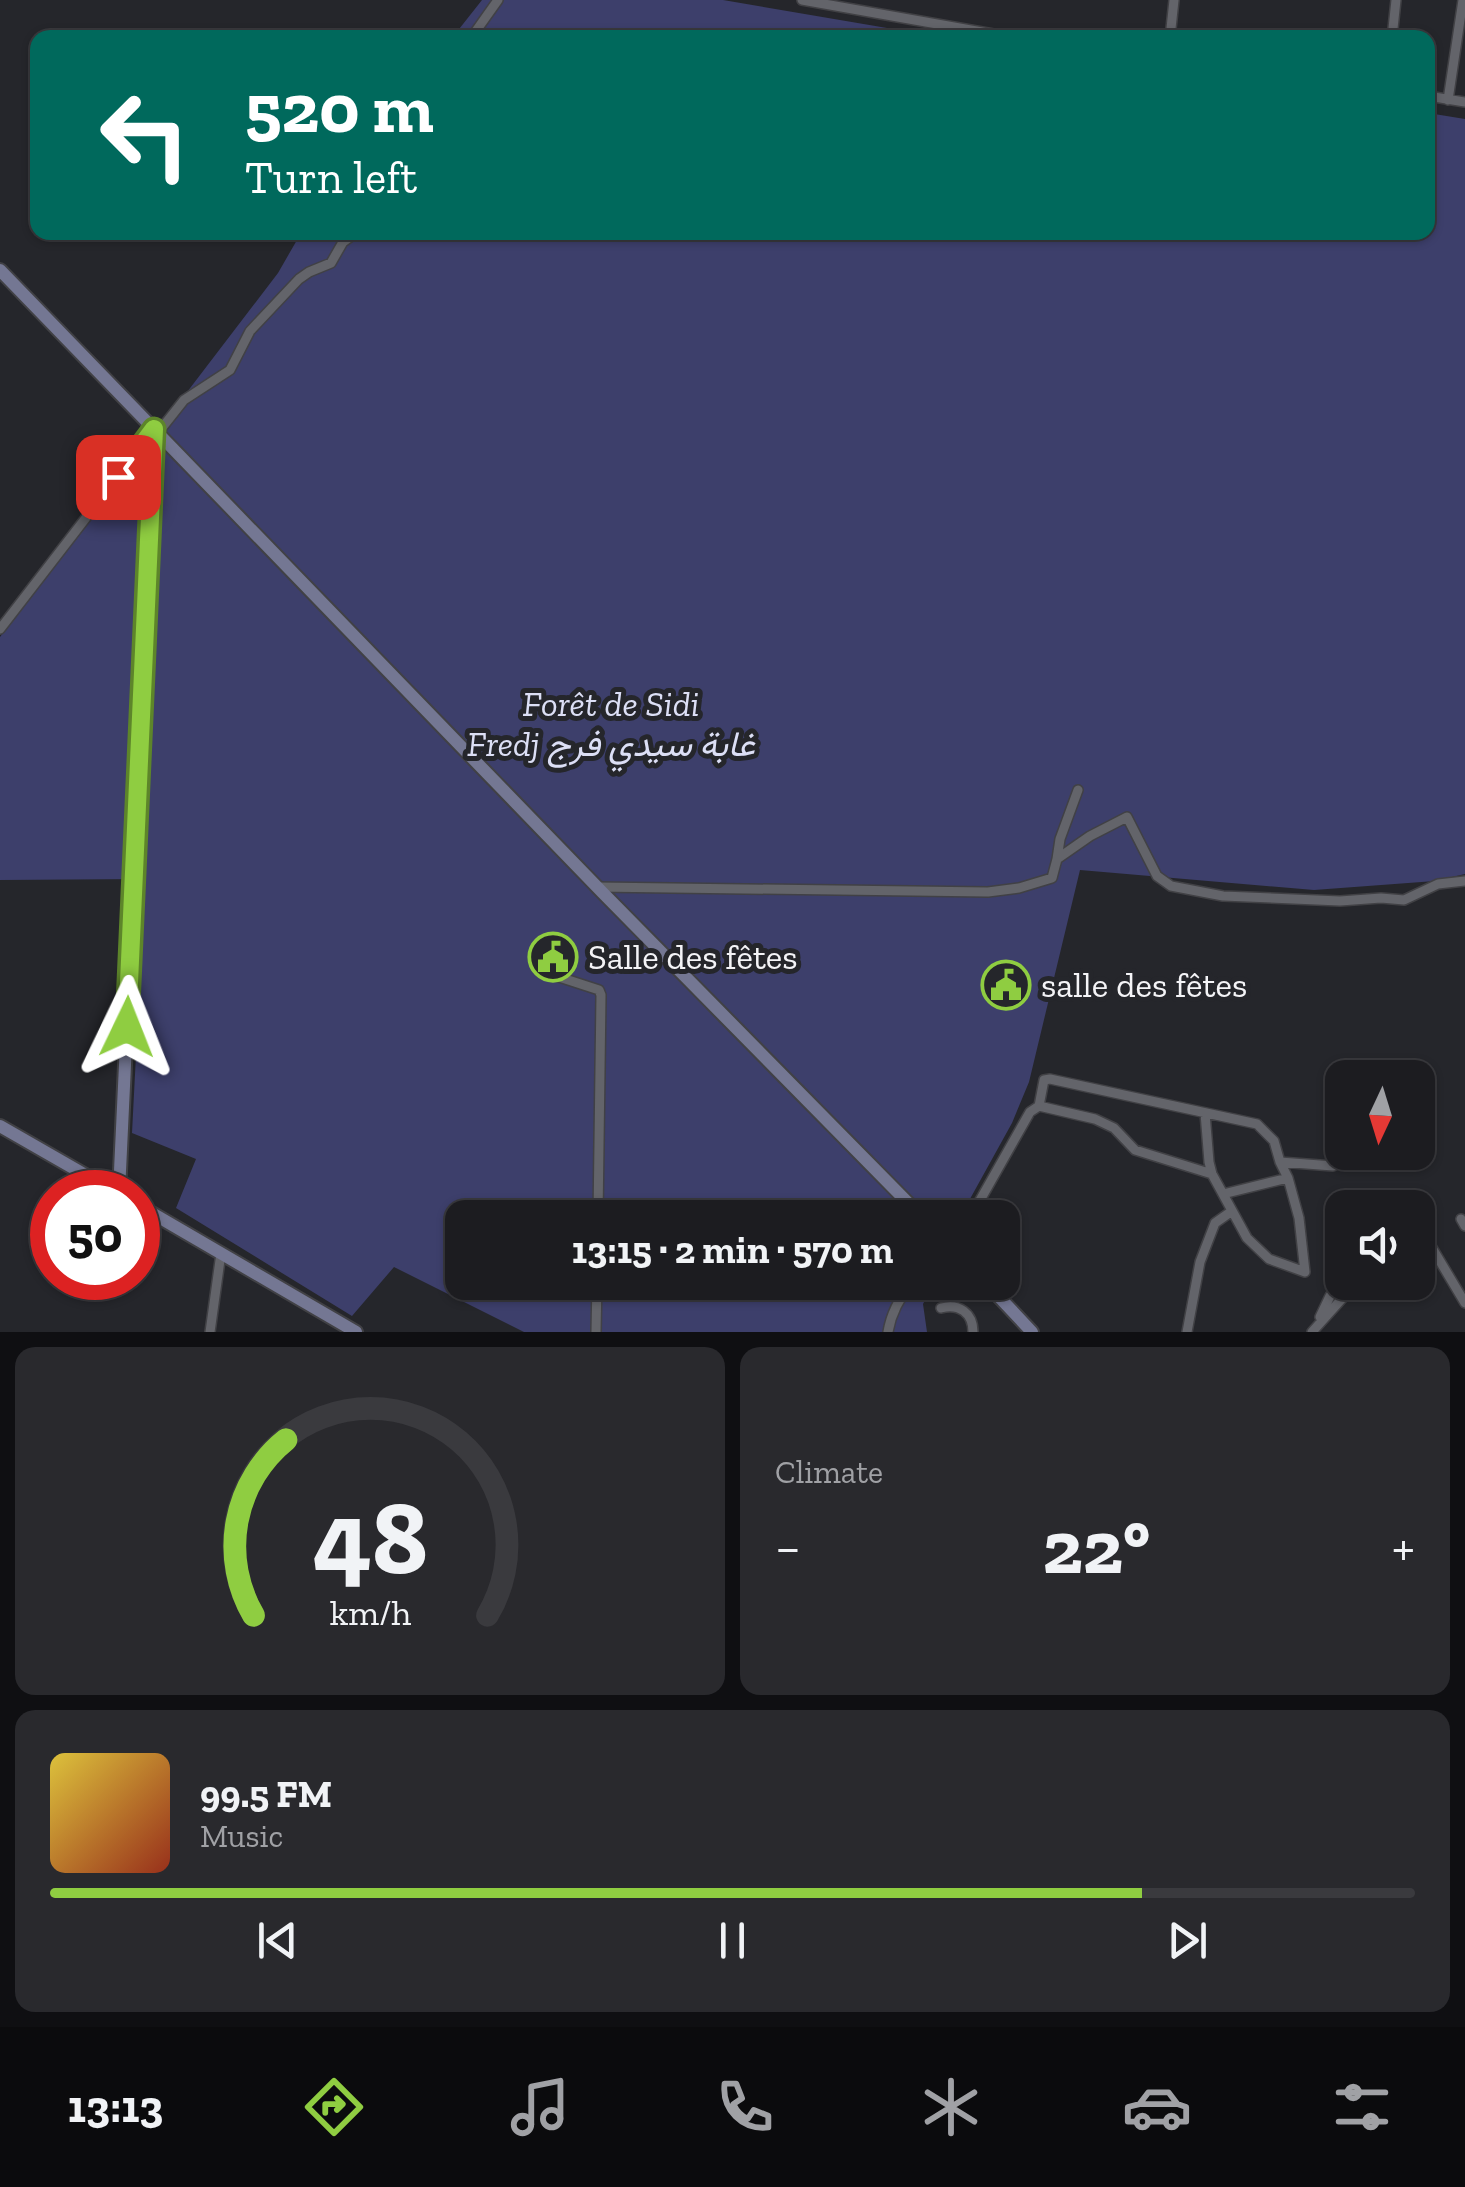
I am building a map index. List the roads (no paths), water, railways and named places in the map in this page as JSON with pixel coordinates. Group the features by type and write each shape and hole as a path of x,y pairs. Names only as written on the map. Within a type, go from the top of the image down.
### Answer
{"main road":[{"path":"0,270 904,1200"},
{"path":"118,1170 158,429"},
{"path":"0,1126 78,1170"},
{"path":"160,1218 356,1332"},
{"path":"1002,1300 1032,1332"}],"street":[{"path":"477,30 498,0"},
{"path":"802,0 971,30"},
{"path":"1171,30 1174,0"},
{"path":"1393,30 1396,0"},
{"path":"1448,100 1462,0"},
{"path":"1435,97 1465,102"},
{"path":"0,629 158,429 184,400 230,370 250,331 299,280 331,263 347,240"},
{"path":"598,887 988,892 1019,888 1052,878 1060,839 1078,790"},
{"path":"1057,859 1127,817 1157,876 1171,886 1189,890 1224,896 1340,902 1404,900 1438,884 1465,881"},
{"path":"556,976 599,990 601,995 598,1200"},
{"path":"980,1200 1030,1112 1039,1106 1044,1080 1050,1079 1257,1124 1274,1141 1288,1178 1299,1218 1305,1272 1269,1260 1247,1238 1212,1174 1205,1113"},
{"path":"1039,1106 1094,1119 1114,1128 1135,1150 1212,1174"},
{"path":"1280,1162 1325,1165"},
{"path":"1223,1194 1288,1178"},
{"path":"1186,1332 1200,1262 1215,1222 1232,1211"},
{"path":"210,1332 221,1254"},
{"path":"1435,1258 1465,1303"},
{"path":"596,1332 597,1300"},
{"path":"888,1332 899,1300"},
{"path":"1309,1332 1328,1300"},
{"path":"1309,1332 1339,1300"},
{"path":"941,1308 955,1306 964,1310 972,1320 973,1332"}],"place":[{"name":"Salle des fêtes","path":"553,957"},
{"name":"salle des fêtes","path":"1006,985"}],"park label":[{"name":"Forêt de Sidi Fredj غابة سيدي فرج","path":"611,724"}]}
